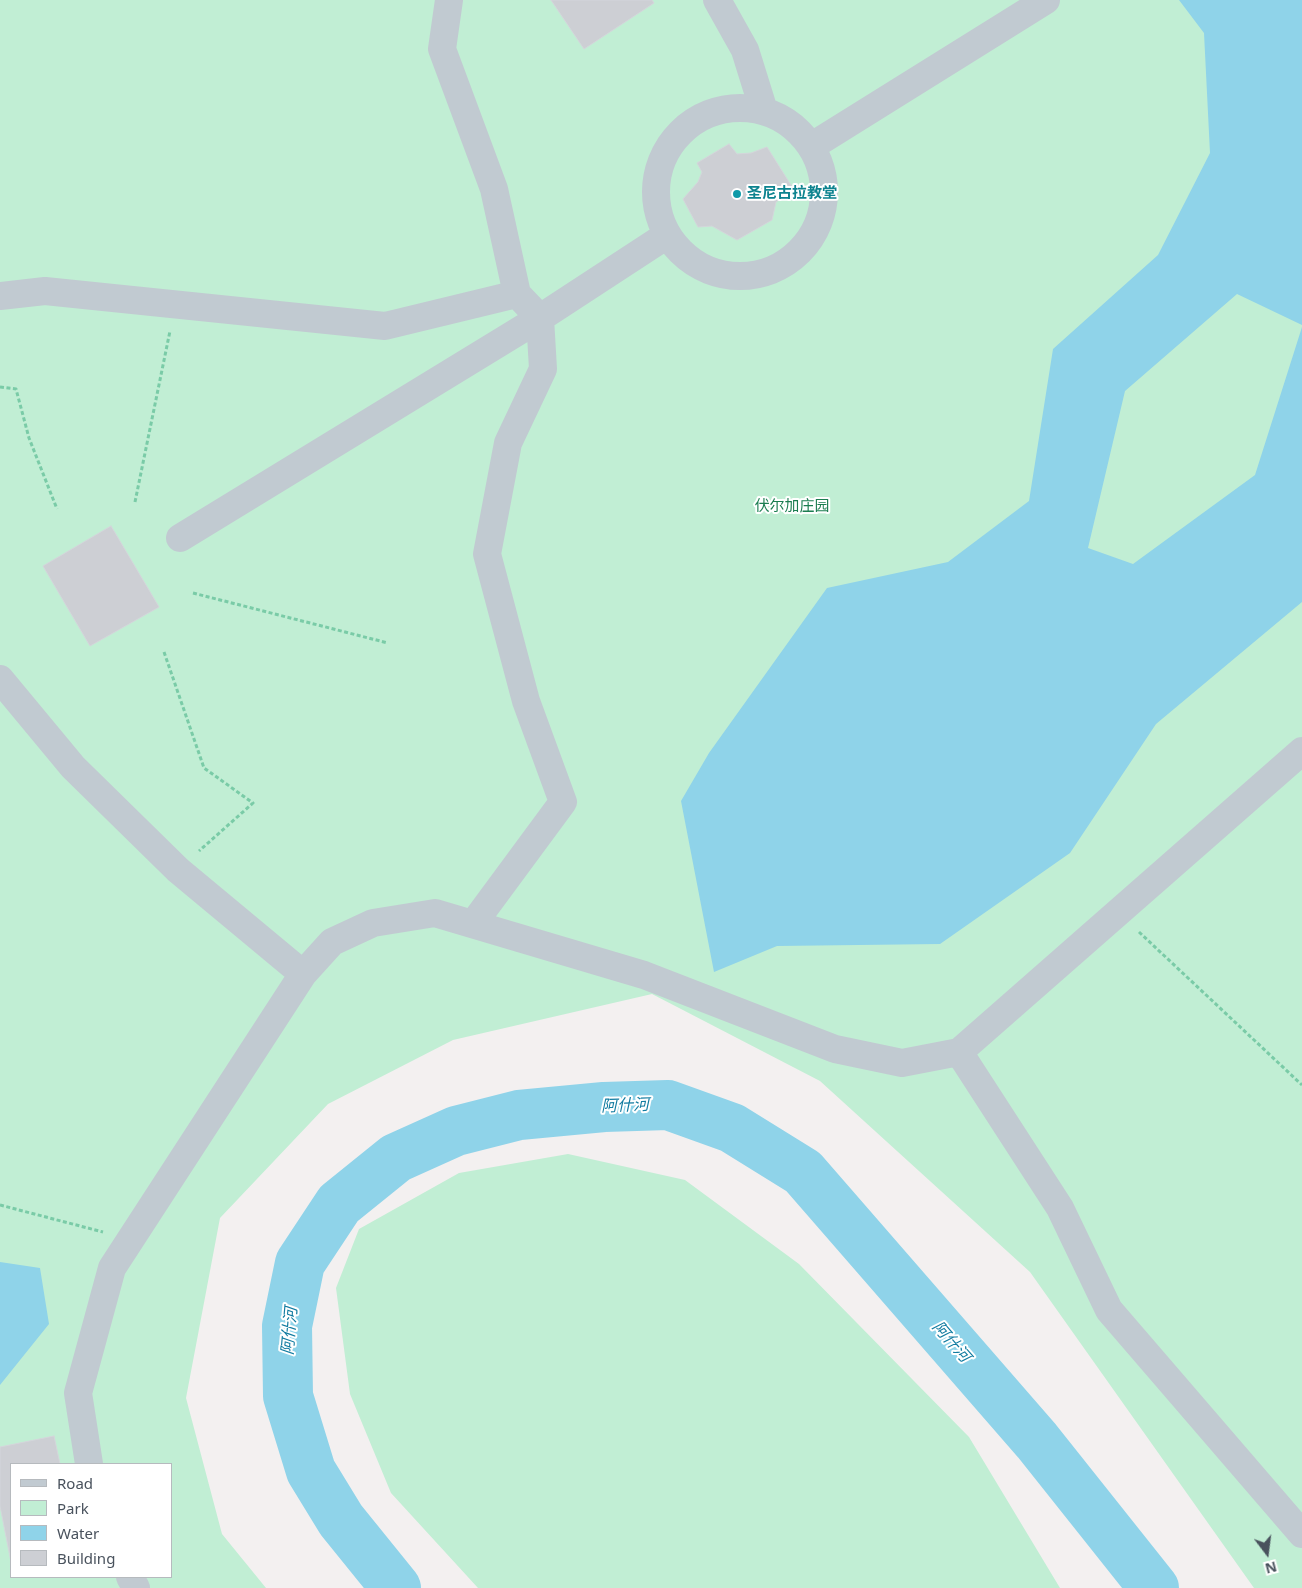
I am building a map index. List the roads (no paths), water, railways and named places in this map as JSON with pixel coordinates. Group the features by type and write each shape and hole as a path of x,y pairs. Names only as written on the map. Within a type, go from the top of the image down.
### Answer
{"lane":[{"path":"449,0 442,49 494,189 517,294 540,318 542,369 508,443 487,554 526,701 563,802 473,924"},
{"path":"717,0 745,50 764,111"},
{"path":"812,146 1046,0"},
{"path":"735,107 764,111 783,118 799,130 812,146 822,171 824,197 818,224 805,246 784,264 759,274 732,276 706,270 684,255 666,235 656,208 656,179 665,152 683,129 707,114 735,107"},
{"path":"180,538 540,318 666,235"},
{"path":"0,296 45,292 385,326 517,294"},
{"path":"0,679 72,767 178,870 303,974"},
{"path":"89,1463 78,1393 112,1268 303,974 332,942 373,923 436,913 644,975 835,1049 902,1063 958,1052 1302,751"},
{"path":"958,1052 1060,1208 1109,1310 1302,1534"}],"water":[{"path":"1179,0 1302,0 1302,325 1237,294 1125,391 1088,548 1133,564 1255,475 1302,327 1302,602 1156,724 1070,853 940,944 777,946 714,972 681,801 709,753 827,588 948,562 1029,501 1053,349 1158,255 1210,153 1204,33"},
{"path":"0,1262 40,1268 49,1324 0,1385"}],"waterway":[{"name":"阿什河","path":"396,1588 341,1520 311,1471 288,1396 287,1326 300,1263 339,1204 396,1158 456,1131 519,1115 604,1107 668,1105 732,1128 803,1172 1037,1441 1154,1588"}],"place":[{"name":"圣尼古拉教堂","path":"737,194"}],"park label":[{"name":"伏尔加庄园","path":"792,507"}]}
